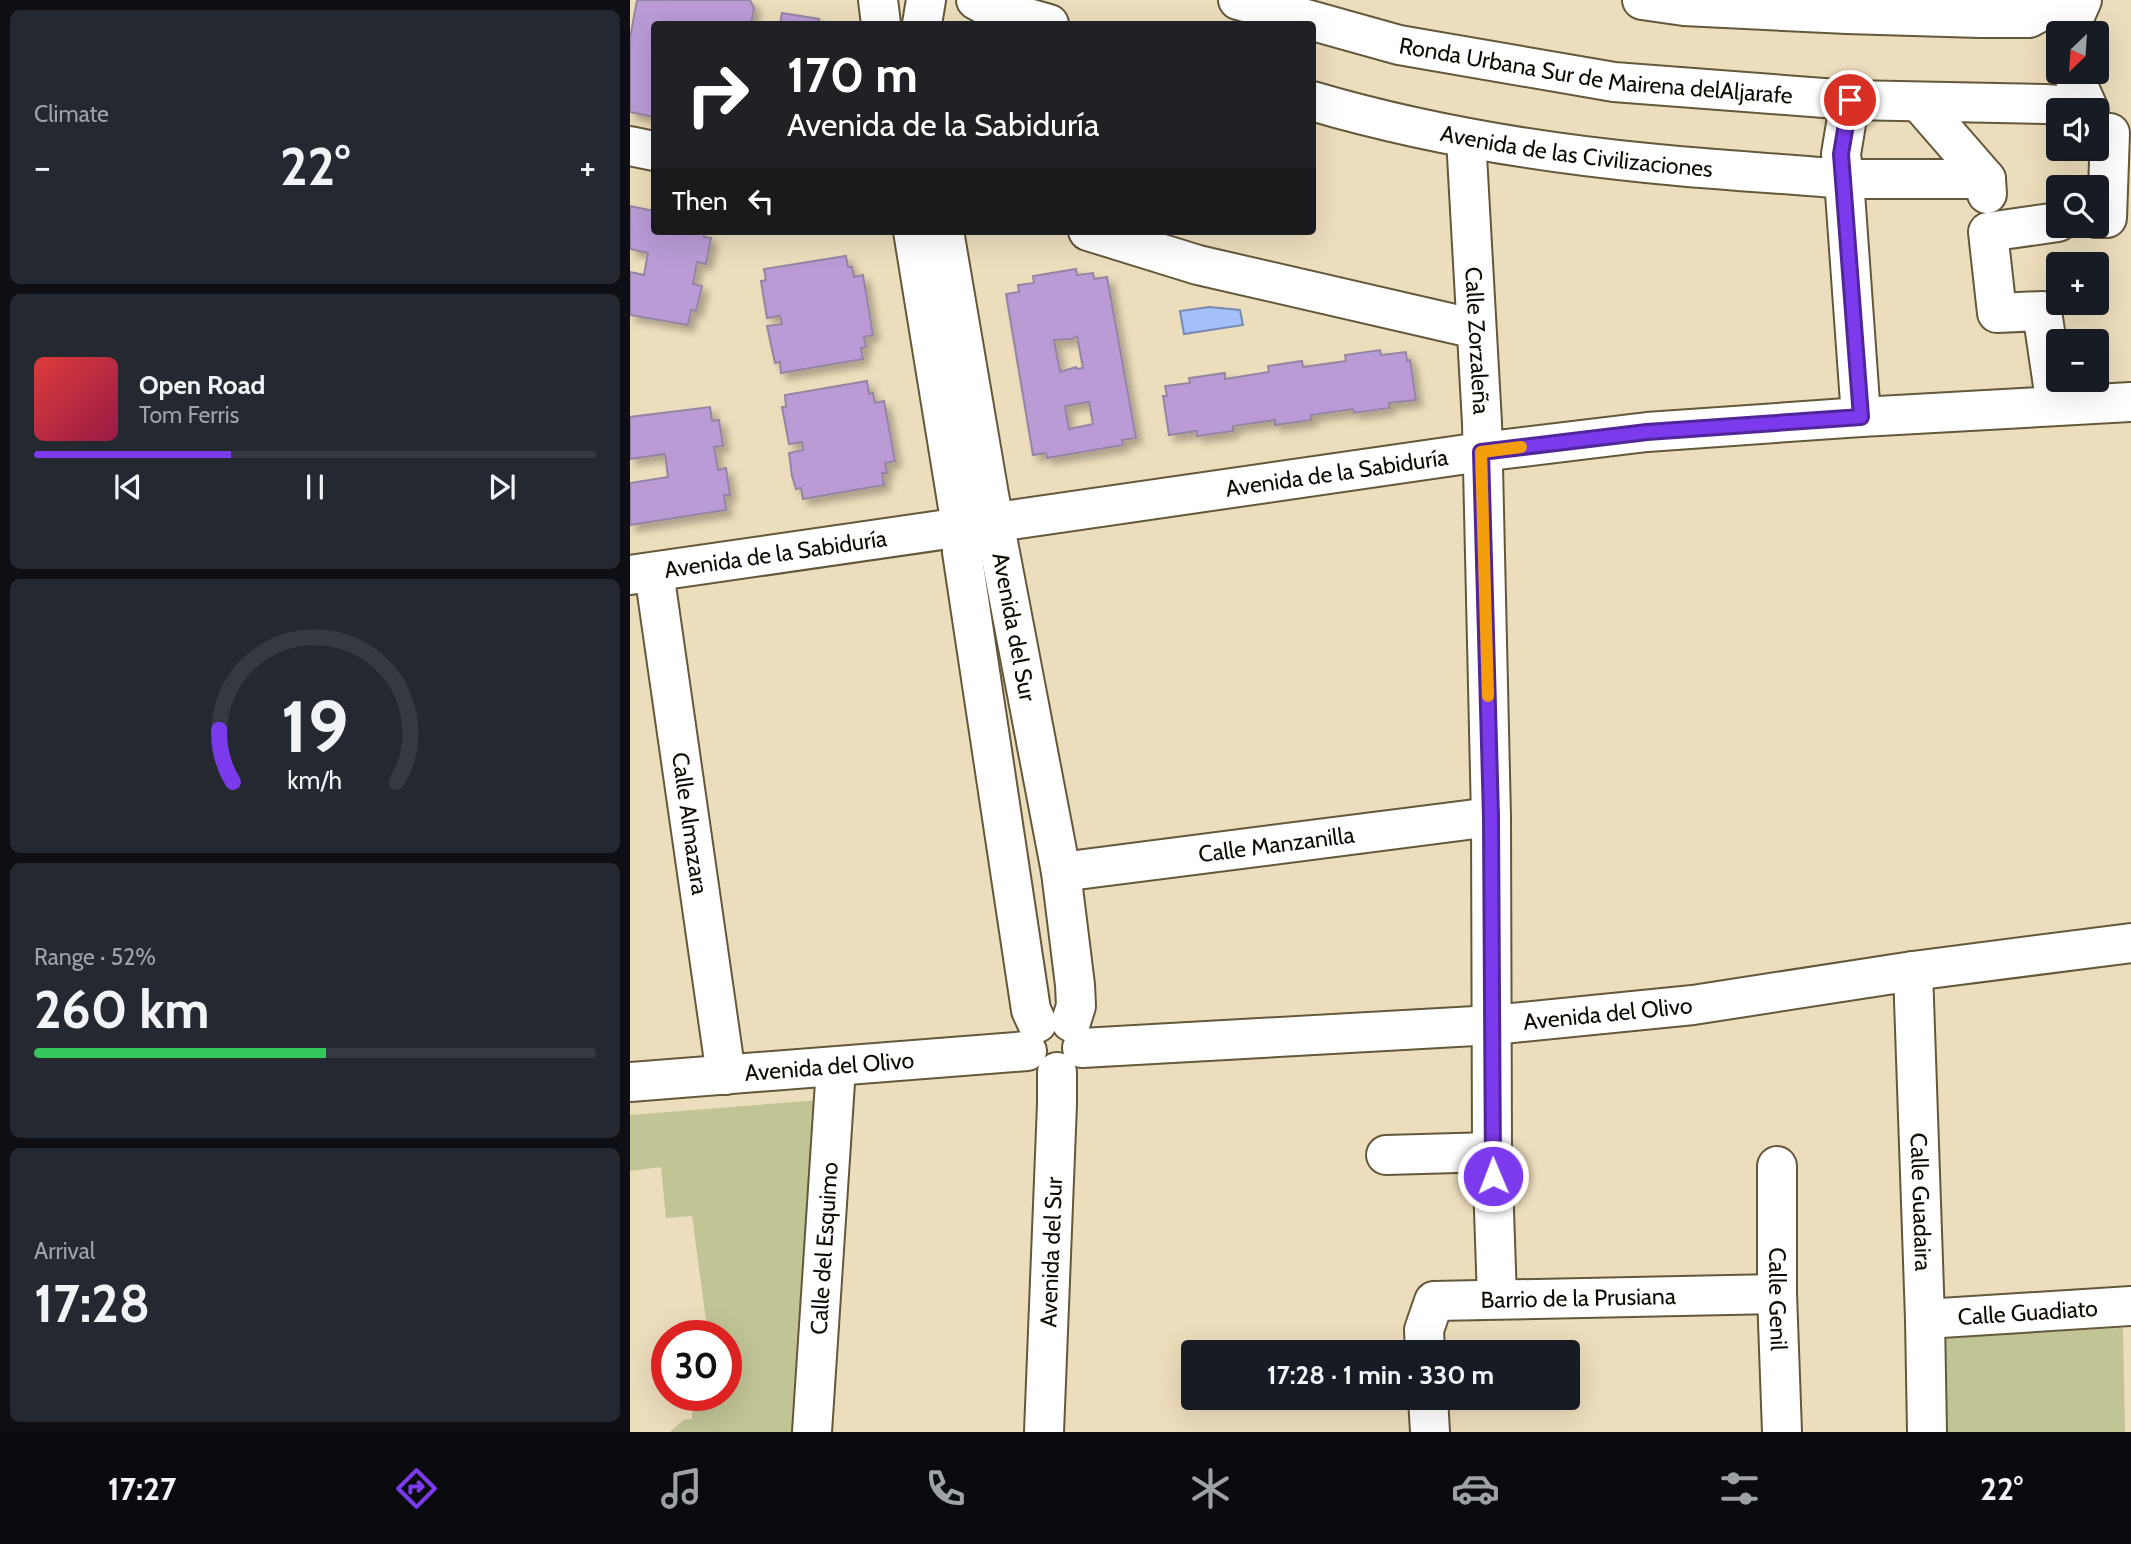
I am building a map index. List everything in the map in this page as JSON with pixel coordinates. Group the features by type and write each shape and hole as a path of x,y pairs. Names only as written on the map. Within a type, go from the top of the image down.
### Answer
{"street":[{"path":"878,0 881,21"},
{"path":"922,21 926,0"},
{"path":"976,0 989,7 1038,21"},
{"name":"Ronda Urbana Sur de Mairena delAljarafe","path":"1238,0 1313,21"},
{"path":"1642,0 1684,6 1847,14 2029,18 2062,0"},
{"path":"2073,21 2082,0"},
{"name":"Ronda Urbana Sur de Mairena delAljarafe","path":"1316,22 1399,45 1614,82 1850,100 2046,104"},
{"path":"1850,100 1841,154 1861,417"},
{"name":"Avenida de las Civilizaciones","path":"1316,102 1466,138 1646,163 1843,179 1986,178"},
{"path":"1919,102 1986,178 1988,232 1997,313 2042,311 2056,406"},
{"name":"Calle Zorzaleña","path":"1466,138 1481,452 1491,817 1492,1152 1497,1299"},
{"path":"630,146 651,150"},
{"path":"1988,232 2046,224"},
{"name":"Avenida del Sur","path":"914,235 978,524 1061,872 1075,996 1076,1006 1055,1043 1057,1104 1044,1432"},
{"name":"Avenida del Sur","path":"944,235 978,524 962,552 1031,1010 1055,1043"},
{"path":"1101,235 1198,265 1476,329"},
{"name":"Avenida de la Sabiduría","path":"642,574 1481,452 1647,432 2131,402"},
{"name":"Calle Almazara","path":"642,574 726,1074"},
{"name":"Calle Manzanilla","path":"1061,872 1491,817"},
{"name":"Avenida del Olivo","path":"630,1082 836,1067 1055,1043 1493,1026 1693,1005 1913,971 2131,943"},
{"name":"Calle Guadaira","path":"1913,971 1927,1432"},
{"name":"Calle del Esquimo","path":"812,1432 836,1067"},
{"path":"1386,1155 1492,1152"},
{"name":"Calle Genil","path":"1777,1166 1777,1294 1782,1432"},
{"name":"Barrio de la Prusiana","path":"1421,1340 1434,1300 1777,1294"},
{"name":"Calle Guadiato","path":"1925,1319 2131,1306"},
{"path":"1429,1410 1430,1432"}],"green space":[{"path":"820,1100 801,1432 670,1432 683,1420 692,1419 693,1411 742,1411 742,1320 706,1320 692,1216 666,1218 661,1167 630,1171 630,1115"},
{"path":"2123,1328 2125,1432 1942,1432 1941,1337"}],"water":[{"path":"1209,307 1240,310 1243,325 1184,334 1180,311"}],"building":[{"path":"637,0 750,0 754,8 752,21 651,21 651,116 630,112 630,38"},
{"path":"782,13 819,21 781,21"},
{"path":"630,206 651,210 651,235 704,235 711,238 706,264 697,262 693,284 702,286 696,311 691,310 688,325 630,315 630,272 644,275 648,253 630,249"},
{"path":"846,256 854,277 863,275 873,335 864,337 866,347 861,348 863,359 781,373 780,362 775,363 767,326 782,324 780,316 767,318 761,281 766,280 764,269"},
{"path":"1076,269 1077,275 1093,273 1094,279 1107,277 1136,438 1122,440 1123,445 1047,458 1046,453 1033,455 1006,294 1019,292 1018,285 1034,283 1033,276","holes":["1077,336 1083,368 1076,367 1060,372 1054,340","1089,402 1093,424 1069,429 1065,406"]},
{"path":"1380,350 1381,355 1406,352 1407,361 1410,360 1416,400 1389,403 1389,408 1354,413 1353,409 1311,415 1311,420 1275,425 1275,420 1233,426 1233,431 1197,436 1197,431 1169,435 1163,396 1167,396 1165,386 1190,383 1189,378 1225,373 1225,379 1269,372 1268,366 1302,361 1303,367 1346,361 1345,355"},
{"path":"867,381 869,394 873,393 875,403 884,401 895,461 885,463 887,473 882,473 884,485 803,499 801,488 796,489 792,476 789,453 803,450 802,442 789,444 782,407 786,407 785,395"},
{"path":"710,407 712,421 719,420 723,446 714,447 718,470 726,468 730,495 724,495 726,510 630,525 630,483 668,477 665,454 630,459 630,417"}],"slow traffic":[{"path":"1488,696 1481,452 1521,447"}],"route":[{"path":"1493,1176 1491,817 1481,452 1647,432 1861,417 1841,154 1850,100"}]}
